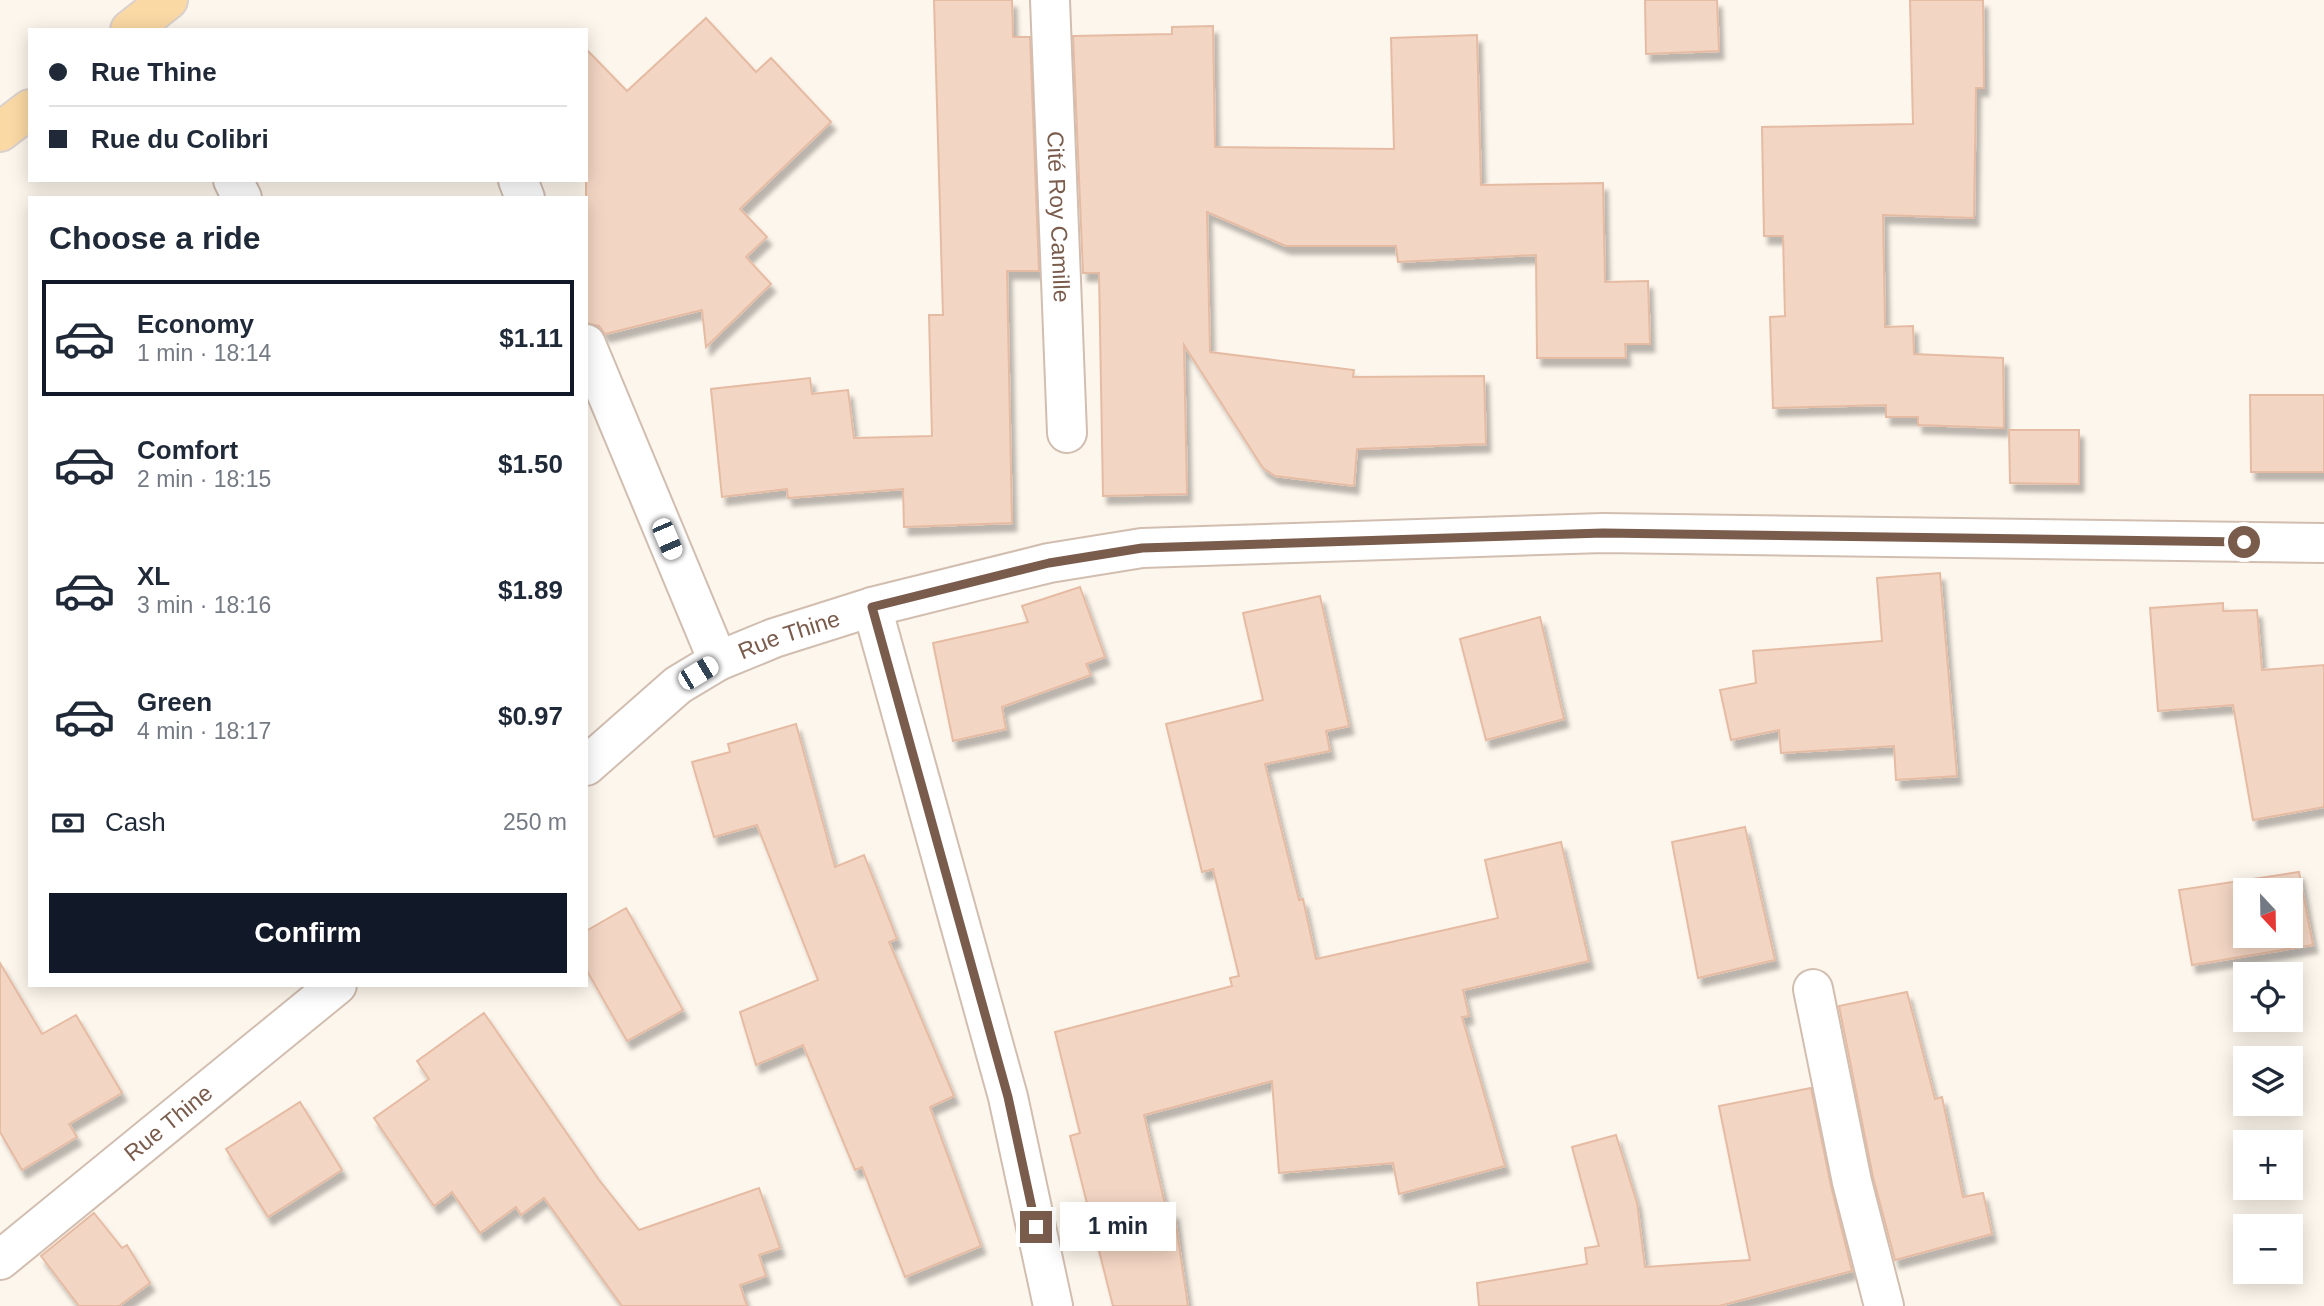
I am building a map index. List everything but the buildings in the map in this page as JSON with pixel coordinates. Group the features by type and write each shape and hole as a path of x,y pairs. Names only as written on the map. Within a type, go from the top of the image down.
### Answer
{"main road":[{"path":"0,132 28,111"}],"street":[{"name":"Cité Roy Camille","path":"1050,0 1067,433"},
{"path":"588,349 718,661"},
{"name":"Rue Thine","path":"588,764 678,685 718,661 774,638 872,607 1049,563 1142,548 1603,533 2324,543"},
{"path":"872,607 1008,1097 1053,1306"},
{"name":"Rue Thine","path":"0,1260 335,987"},
{"path":"1813,989 1852,1182 1884,1306"}],"route":[{"path":"1036,1227 1008,1097 872,607 1049,563 1142,548 1603,533 2244,542"}]}
